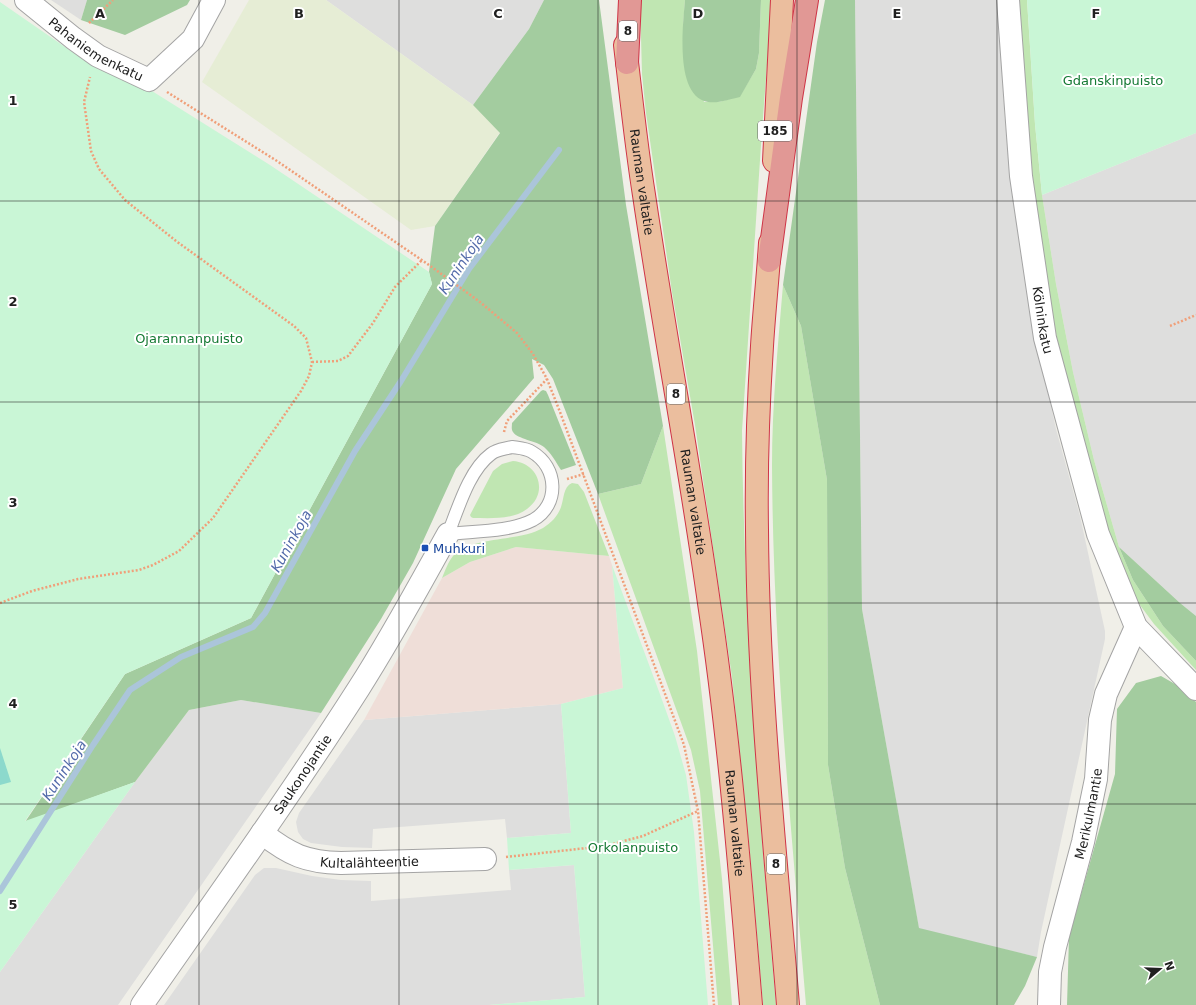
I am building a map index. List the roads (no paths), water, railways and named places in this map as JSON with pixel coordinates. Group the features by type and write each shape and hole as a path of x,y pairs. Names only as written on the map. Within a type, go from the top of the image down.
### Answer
{"highway":[{"path":"619,0 627,63"},
{"name":"Rauman valtatie","path":"630,0 627,63 632,116 717,660 738,847 751,1005"},
{"name":"185","path":"769,261 782,0"},
{"name":"8","path":"788,1005 765,723 759,616 757,433 769,261 791,98 807,0"}],"street":[{"name":"Pahaniemenkatu","path":"26,0 98,56 149,80 193,39 214,0"},
{"name":"Kölninkatu","path":"1008,0 1022,176 1045,338 1098,534 1136,627"},
{"name":"Saukonojantie","path":"142,1005 262,833 360,688 414,596 448,534"},
{"path":"1136,627 1196,689"},
{"name":"Merikulmantie","path":"1049,1005 1050,972 1083,842 1096,778 1100,720 1106,694 1136,627"},
{"name":"Kultalähteentie","path":"262,833 289,852 322,862 341,863 485,860"}],"lane":[{"path":"512,447 522,448 533,452 547,465 551,474 553,491 549,504 536,518 516,526 448,534 473,475 491,453 512,447"}],"waterway":[{"name":"Kuninkoja","path":"0,891 130,690 181,657 253,627 265,613 355,451 401,381 469,269 559,150"}],"place":[{"name":"Muhkuri","path":"425,548"}],"park label":[{"name":"Gdanskinpuisto","path":"1113,80"},
{"name":"Ojarannanpuisto","path":"189,338"},
{"name":"Orkolanpuisto","path":"633,847"}]}
